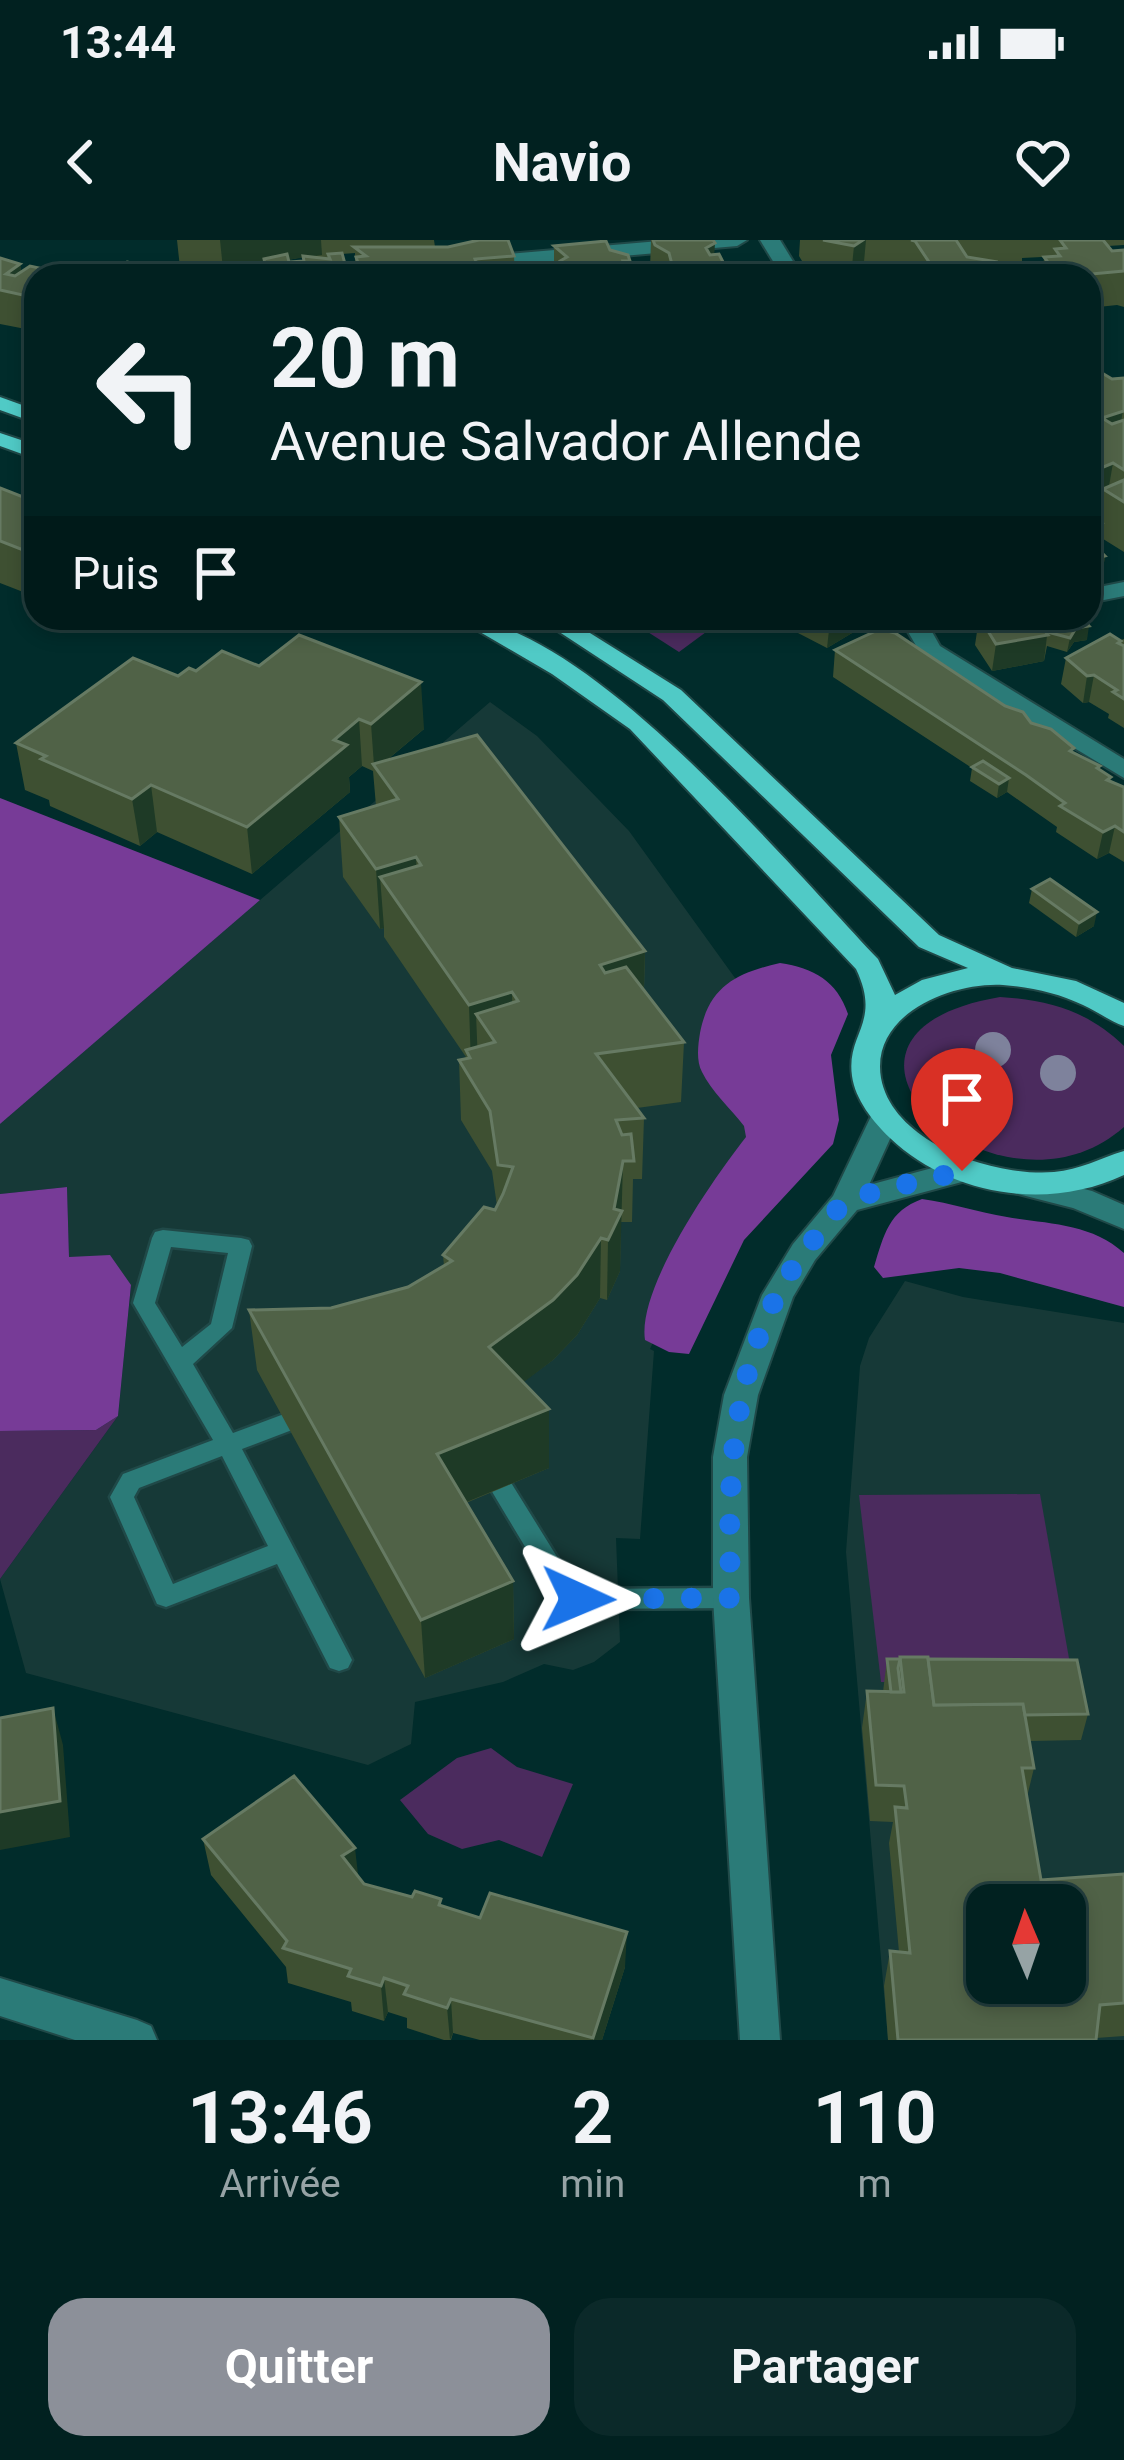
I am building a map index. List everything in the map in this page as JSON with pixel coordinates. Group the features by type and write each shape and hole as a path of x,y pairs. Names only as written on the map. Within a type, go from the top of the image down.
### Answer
{"main road":[{"path":"490,630 561,669 671,753 868,965 881,992 878,1028 867,1057 869,1088 885,1118 917,1148 962,1171 1017,1183 1066,1182 1124,1162"},
{"path":"569,630 672,695 928,940 985,968 1064,985 1118,1006"},
{"path":"878,1028 901,1005 932,987 973,977 1018,976"}],"street":[{"path":"474,240 471,263 737,240"},
{"path":"920,630 931,651 1124,770"},
{"path":"760,2040 731,1598 730,1457 741,1395 778,1295 804,1252 846,1202 885,1118"},
{"path":"846,1202 962,1171"},
{"path":"1017,1183 1081,1199 1124,1218"},
{"path":"0,1997 136,2040"}],"lane":[{"path":"180,1362 221,1328 241,1246 163,1238 144,1303 180,1362 230,1443 339,1660"},
{"path":"283,1551 166,1597 122,1497 131,1481 284,1423"},
{"path":"502,1488 563,1588 578,1599 731,1598"}],"shaded area":[{"path":"645,630 709,630 679,652"},
{"path":"490,702 537,736 629,831 774,1032 770,1086 650,1349 654,1351 640,1539 616,1538 620,1642 594,1662 573,1670 544,1664 503,1682 415,1702 411,1744 368,1765 26,1673 0,1579 118,1416 131,1286 113,1264 69,1258 67,1187 0,1194 0,1124"},
{"path":"0,798 260,900 0,1124"},
{"path":"780,963 823,978 838,993 848,1014 831,1055 839,1120 833,1144 744,1240 689,1354 669,1352 645,1340 653,1292 680,1235 746,1137 744,1126 700,1068 704,1017 727,984"},
{"path":"1000,997 1067,1010 1096,1024 1124,1046 1124,1127 1073,1155 1020,1159 970,1145 931,1118 908,1084 907,1049 936,1018"},
{"path":"67,1187 69,1257 110,1255 131,1285 118,1416 96,1430 0,1431 0,1194"},
{"path":"922,1199 1068,1226 1098,1236 1124,1253 1124,1307 1000,1273 959,1268 883,1278 874,1267 885,1234 902,1210"},
{"path":"905,1281 963,1297 1124,1323 1124,2040 888,2040 846,1552 860,1366 869,1338"},
{"path":"118,1416 0,1579 0,1431 96,1430"},
{"path":"1040,1494 1073,1681 881,1682 859,1495"},
{"path":"491,1748 517,1767 573,1784 542,1857 499,1840 462,1849 428,1834 400,1800 457,1758"}],"building":[{"path":"508,240 514,256 475,259 477,264 345,264 358,263 356,257 366,256 354,247 448,247"},
{"path":"653,240 713,240 706,248 710,255 719,254 724,264 672,264 669,253"},
{"path":"823,240 863,240 854,246"},
{"path":"911,240 956,240 967,257 997,262 930,264"},
{"path":"1060,240 1103,240 1112,251 1124,250 1124,271 1101,273 1101,264 1049,264 1044,257 1060,256 1055,249 1066,248"},
{"path":"606,241 610,250 628,255 630,261 562,264 567,257 554,246"},
{"path":"342,253 345,264 265,264 264,259 287,254 289,262 304,261 303,256 330,259 328,254"},
{"path":"0,258 20,264 6,274 15,276 24,270 24,295 0,290"},
{"path":"1101,373 1124,378 1124,411 1102,418 1112,424 1124,420 1124,470 1113,463 1101,468"},
{"path":"1124,480 1124,502 1103,489"},
{"path":"0,488 24,497 24,550 0,541"},
{"path":"878,630 895,633 1005,706 1023,712 1031,723 1051,729 1074,748 1070,751 1100,766 1097,768 1111,777 1107,780 1124,787 1124,832 1115,826 1103,832 1060,806 1065,803 1026,775 835,650"},
{"path":"987,630 1044,630 1048,635 996,644"},
{"path":"1047,630 1075,630 1070,638"},
{"path":"1110,634 1124,646 1124,699 1066,658"},
{"path":"299,635 421,682 371,724 359,719 334,740 347,745 247,827 151,785 132,799 16,743 133,658 178,676 189,668 196,671 222,651 259,666"},
{"path":"477,735 645,951 600,965 605,973 626,967 684,1042 596,1054 644,1118 616,1120 622,1135 631,1134 634,1161 623,1161 614,1209 622,1211 608,1240 601,1238 577,1275 553,1300 489,1347 549,1409 437,1454 513,1581 421,1620 249,1310 331,1308 408,1287 452,1261 443,1255 484,1207 495,1210 503,1194 513,1167 498,1165 490,1111 459,1060 470,1058 466,1050 495,1042 476,1014 518,1001 512,992 469,1005 380,877 421,865 416,857 376,869 339,817 398,799 373,764"},
{"path":"983,761 1009,778 999,784 972,767"},
{"path":"1050,879 1097,912 1079,923 1032,889"},
{"path":"900,1657 928,1657 934,1705 1023,1704 1034,1768 1022,1768 1041,1880 1124,1874 1124,2003 1100,2005 1096,2040 898,2040 890,1951 910,1953 895,1807 907,1808 904,1786 876,1785 867,1691 904,1692"},
{"path":"887,1659 900,1659 901,1692 891,1692"},
{"path":"928,1659 1077,1660 1088,1714 1025,1715 1023,1704 934,1705"},
{"path":"53,1708 60,1801 0,1812 0,1718"},
{"path":"294,1776 355,1848 342,1856 364,1884 412,1897 415,1891 441,1899 439,1905 480,1918 490,1893 627,1932 593,2038 451,1999 447,2008 404,1994 408,1986 384,1978 381,1986 348,1976 351,1969 283,1948 287,1941 203,1839"}],"route":[{"path":"578,1599 731,1598 730,1457 741,1395 778,1295 804,1252 846,1202 962,1171"}]}
